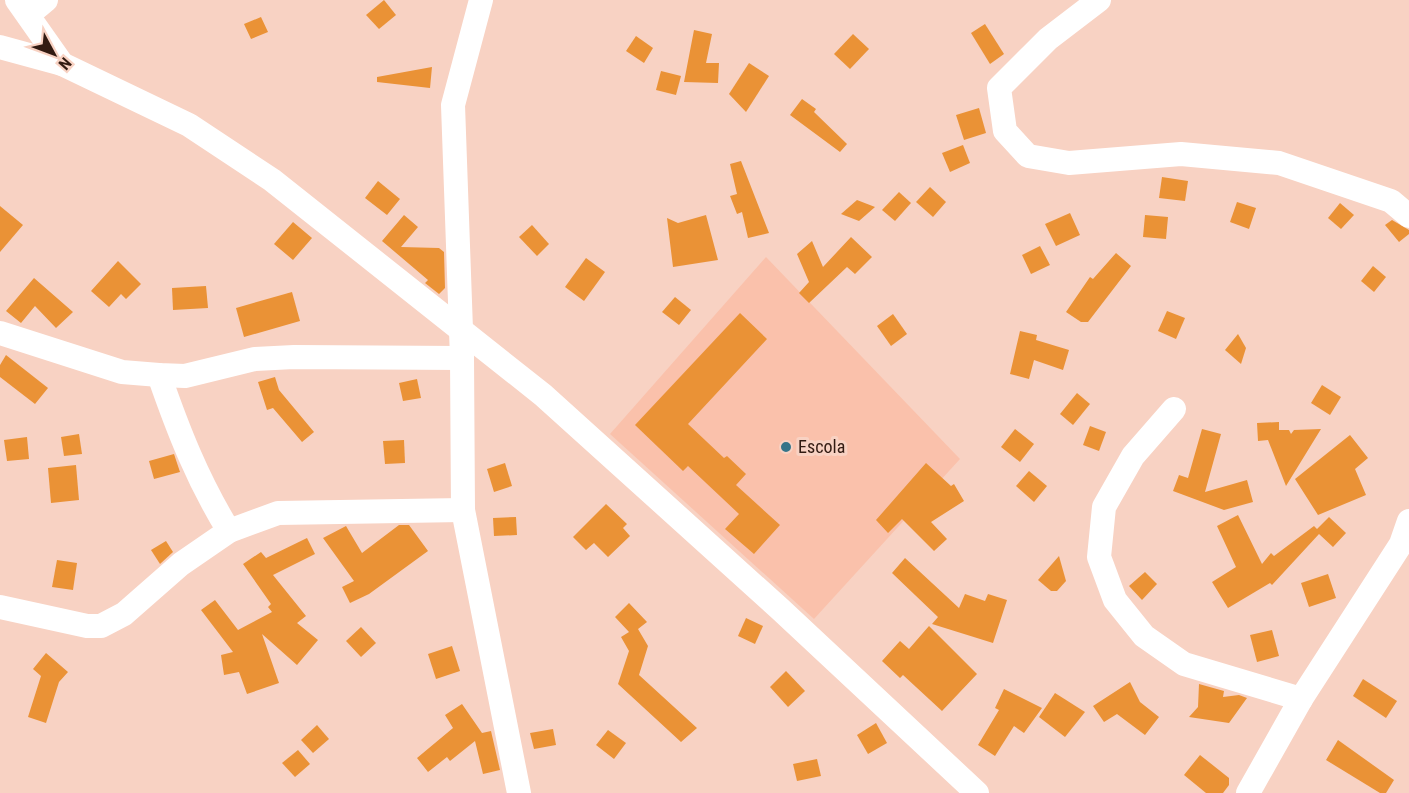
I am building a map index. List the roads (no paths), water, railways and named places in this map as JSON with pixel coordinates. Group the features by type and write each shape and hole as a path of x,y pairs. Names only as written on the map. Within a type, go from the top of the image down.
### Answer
{"street":[{"path":"481,0 453,105 459,328 462,358 463,510 519,793"},
{"path":"1099,0 1048,39 999,88 1005,131 1028,156 1069,163 1181,154 1279,163 1390,201 1409,216"},
{"path":"30,5 62,64"},
{"path":"0,46 62,64 189,125 272,180 543,395 780,609 977,793"},
{"path":"0,333 122,372 159,375 185,376 255,360 294,357 462,358"},
{"path":"159,375 180,436 205,493 229,531"},
{"path":"1174,409 1133,456 1104,507 1099,557 1115,600 1144,636 1184,664 1301,699"},
{"path":"0,607 87,626 101,626 124,614 181,564 229,531 278,513 463,510"},
{"path":"1248,793 1301,699 1401,544 1409,521"}],"place":[{"name":"Escola","path":"786,447"}]}
